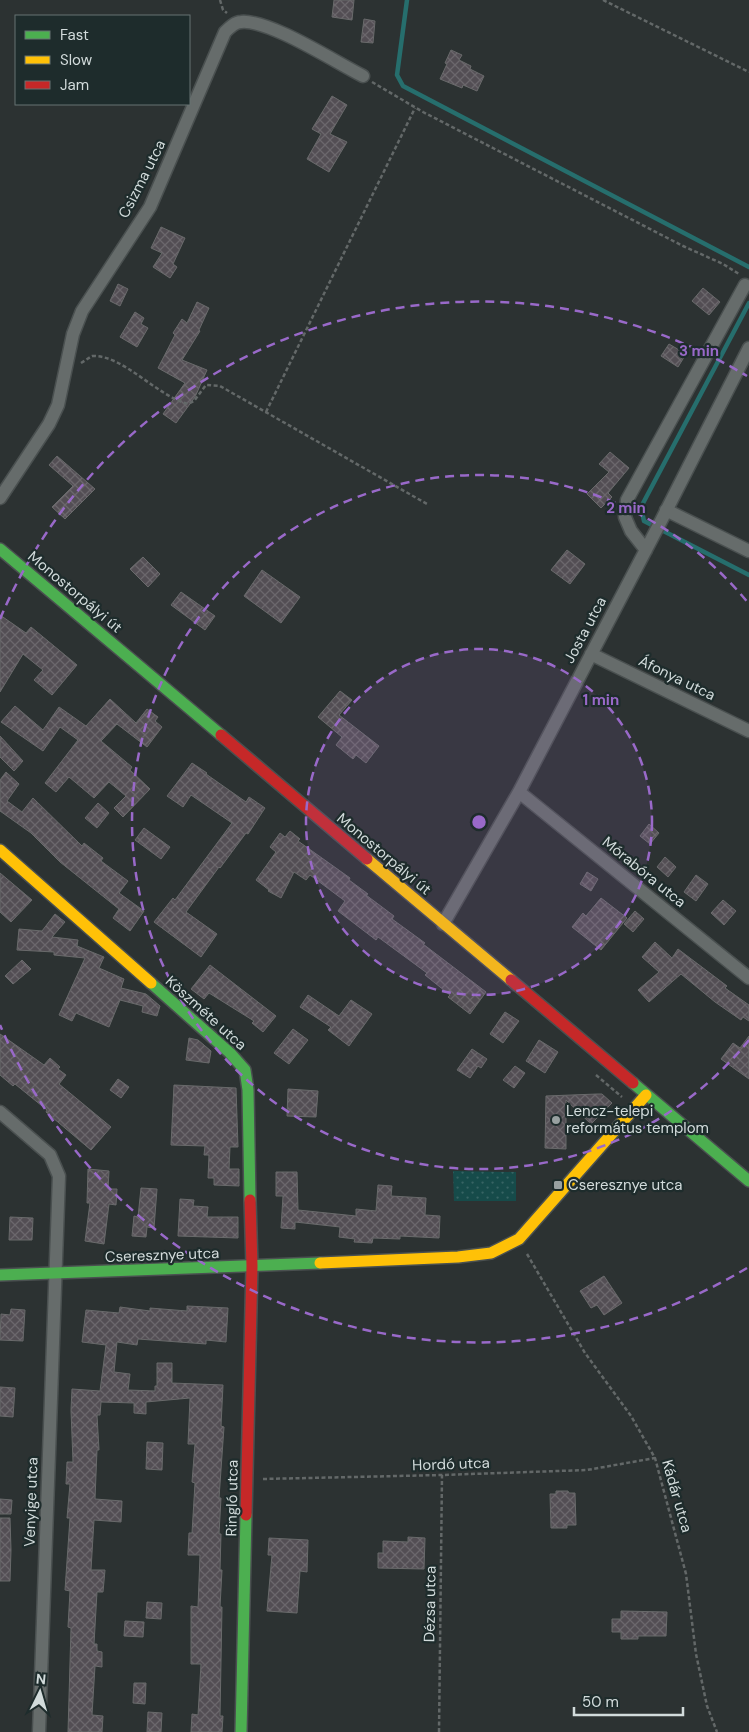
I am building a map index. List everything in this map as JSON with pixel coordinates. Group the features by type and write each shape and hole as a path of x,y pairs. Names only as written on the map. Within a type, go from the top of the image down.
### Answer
{"street":[{"name":"Csizma utca","path":"0,498 48,424 58,405 73,334 82,311 150,207 225,32 238,22 254,22 281,32 362,76"},
{"path":"646,550 631,531 625,517 627,500 745,285"},
{"name":"Josta utca","path":"443,924 519,792 664,516 749,348"},
{"path":"664,516 749,551"},
{"name":"Monostorpályi út","path":"0,549 749,1181"},
{"name":"Áfonya utca","path":"592,654 749,731"},
{"name":"Mórabóra utca","path":"519,792 749,978"},
{"name":"Köszméte utca","path":"0,850 230,1053 245,1070 248,1090 252,1266"},
{"name":"Cseresznye utca","path":"0,1275 458,1257 491,1253 519,1240 646,1095"},
{"name":"Venyige utca","path":"0,1112 50,1155 59,1176 39,1732"},
{"name":"Ringló utca","path":"241,1732 252,1266"}],"path":[{"path":"603,0 749,72"},
{"path":"362,76 416,108 674,241 723,264 738,273 745,285"},
{"path":"266,412 416,108"},
{"path":"63,382 82,362 92,356 99,356 111,359 179,402 188,404 194,401 206,385 220,386 427,504"},
{"name":"Kádár utca","path":"519,1240 537,1274 585,1353 632,1416 656,1458 686,1574 696,1654 707,1706 717,1732"},
{"name":"Hordó utca","path":"247,1480 442,1476 587,1470 656,1458"},
{"name":"Dézsa utca","path":"439,1732 442,1476"}],"shaded area":[{"path":"453,1171 516,1172 516,1201 454,1201"}],"building":[{"path":"334,0 354,0 352,20 332,17"},
{"path":"364,19 375,21 373,43 361,42"},
{"path":"451,50 462,55 459,60 471,66 470,69 484,76 477,91 463,85 462,88 440,79"},
{"path":"332,96 347,105 330,134 347,142 329,172 307,159 321,134 312,129"},
{"path":"161,227 185,238 173,264 177,267 170,278 153,267 162,253 151,248"},
{"path":"118,284 128,289 120,306 110,301"},
{"path":"703,288 720,302 709,315 692,301"},
{"path":"197,302 209,308 200,331 182,360 207,370 195,397 176,423 163,414 185,383 158,368 175,335 173,333 182,319 187,323"},
{"path":"135,312 144,318 141,324 148,328 137,347 120,337"},
{"path":"669,344 686,354 678,367 661,356"},
{"path":"610,452 629,468 608,493 612,497 601,508 587,494 609,472 599,464"},
{"path":"57,456 95,489 65,519 52,507 73,486 49,465"},
{"path":"567,550 585,564 570,584 551,570"},
{"path":"143,557 160,574 148,587 130,569"},
{"path":"262,570 300,597 281,623 244,596"},
{"path":"181,592 215,616 205,630 171,605"},
{"path":"0,615 26,633 31,627 77,665 52,695 34,680 43,670 23,654 0,692"},
{"path":"340,691 352,700 339,715 379,746 366,763 356,755 353,759 336,745 342,737 318,717"},
{"path":"110,699 136,723 147,709 158,717 155,721 162,727 147,747 117,724 101,741 132,767 130,770 150,789 123,817 114,808 126,796 109,782 94,798 69,777 56,792 45,783 78,740 60,727 43,751 1,722 15,706 43,730 59,707 86,726"},
{"path":"0,736 23,761 14,771 0,757"},
{"path":"192,763 246,802 249,797 265,808 248,834 246,833 186,912 217,934 201,957 154,922 173,898 175,900 232,823 191,795 183,807 167,796"},
{"path":"6,772 19,784 7,801 22,812 33,798 82,846 84,843 103,858 101,861 128,881 119,893 144,911 130,931 113,918 119,909 60,862 31,833 0,811 0,780"},
{"path":"98,803 109,813 97,828 85,818"},
{"path":"649,824 659,833 650,844 640,836"},
{"path":"144,828 170,847 161,859 135,840"},
{"path":"290,831 300,839 298,841 350,878 349,880 368,894 366,895 394,916 392,919 486,992 470,1014 448,997 450,995 425,975 427,973 378,937 376,940 338,911 345,901 310,875 306,880 294,872 281,898 268,891 256,880 276,852 270,847 280,833 285,837"},
{"path":"665,857 676,867 668,877 657,867"},
{"path":"587,872 598,879 591,891 580,884"},
{"path":"0,873 32,900 11,922 0,912"},
{"path":"696,875 708,884 696,901 684,892"},
{"path":"601,898 627,918 601,950 572,927 583,913 586,916"},
{"path":"723,900 736,911 724,925 711,913"},
{"path":"635,911 644,919 633,932 624,924"},
{"path":"55,914 65,922 52,937 78,940 77,946 104,957 99,968 124,979 121,988 146,994 160,1006 157,1016 142,1012 143,1006 120,1000 109,1027 76,1013 72,1021 59,1015 85,958 54,955 54,952 17,950 19,929 42,931"},
{"path":"655,942 672,958 678,949 727,986 725,988 749,1005 749,1021 743,1017 741,1020 715,1002 681,974 649,1002 638,990 659,972 642,957"},
{"path":"22,960 31,969 13,984 5,976"},
{"path":"210,965 276,1016 263,1032 252,1023 254,1021 209,993 204,999 191,989"},
{"path":"308,995 339,1016 351,1000 372,1014 349,1046 328,1030 331,1027 300,1007"},
{"path":"505,1012 519,1021 503,1043 490,1034"},
{"path":"293,1029 308,1040 289,1064 274,1053"},
{"path":"0,1034 44,1065 50,1058 60,1067 58,1069 66,1075 59,1084 111,1127 91,1150 46,1112 47,1110 15,1084 13,1086 0,1075"},
{"path":"749,1036 749,1079 721,1059 733,1043 740,1048"},
{"path":"189,1038 198,1040 211,1051 209,1063 186,1060"},
{"path":"539,1040 558,1052 545,1073 526,1061"},
{"path":"472,1049 487,1059 481,1068 478,1066 470,1078 457,1070"},
{"path":"515,1066 525,1073 514,1088 503,1080"},
{"path":"118,1079 129,1087 121,1098 110,1090"},
{"path":"174,1085 236,1088 238,1147 230,1147 229,1169 239,1169 239,1186 214,1185 214,1178 208,1178 209,1155 204,1155 205,1146 171,1145"},
{"path":"288,1089 318,1091 316,1117 287,1116"},
{"name":"Lencz-telepi református templom","path":"602,1094 612,1103 591,1124 566,1100 566,1149 545,1148 546,1096"},
{"path":"88,1169 109,1171 108,1189 117,1189 116,1205 109,1204 104,1244 85,1241 90,1203 87,1203"},
{"path":"276,1172 297,1172 298,1210 356,1216 356,1209 376,1211 378,1185 392,1186 391,1196 426,1198 425,1215 440,1216 439,1238 400,1236 400,1239 373,1238 372,1243 354,1242 355,1239 339,1237 340,1227 295,1222 295,1229 281,1228 283,1196 276,1196"},
{"path":"141,1188 157,1189 154,1228 147,1227 146,1237 132,1236 134,1216 138,1217"},
{"path":"180,1199 194,1200 193,1206 208,1207 207,1217 238,1217 238,1238 178,1236"},
{"path":"10,1217 33,1218 32,1240 9,1240"},
{"path":"604,1276 622,1303 604,1315 597,1305 591,1308 580,1291"},
{"path":"187,1306 228,1308 226,1342 206,1340 206,1344 138,1339 137,1345 117,1342 114,1372 130,1374 128,1390 155,1391 155,1386 157,1386 157,1363 172,1363 172,1383 223,1385 221,1426 224,1427 219,1498 221,1498 220,1570 222,1570 220,1716 223,1716 222,1732 191,1732 192,1714 198,1715 201,1664 191,1664 191,1606 198,1607 200,1555 188,1555 189,1533 192,1533 195,1483 192,1482 195,1444 188,1444 190,1398 146,1402 146,1414 134,1413 134,1403 101,1402 100,1415 97,1415 99,1450 97,1450 95,1499 122,1501 121,1522 94,1520 91,1570 105,1570 103,1592 97,1592 94,1644 97,1644 97,1651 102,1652 102,1667 95,1666 92,1715 103,1716 102,1732 68,1732 71,1628 68,1627 70,1591 65,1590 70,1518 67,1518 70,1484 66,1484 67,1462 73,1462 72,1389 100,1391 106,1345 82,1342 86,1310 119,1313 120,1307 150,1311 150,1308 187,1311"},
{"path":"11,1309 25,1310 23,1341 0,1340 1,1314 10,1315"},
{"path":"0,1387 15,1388 13,1417 0,1416"},
{"path":"147,1442 163,1443 162,1470 146,1469"},
{"path":"556,1491 575,1493 576,1525 567,1525 567,1528 551,1528 550,1494 556,1494"},
{"path":"0,1499 12,1500 11,1514 0,1514"},
{"path":"0,1518 10,1518 10,1581 0,1581"},
{"path":"408,1537 425,1538 424,1569 378,1568 378,1553 383,1553 383,1541 408,1542"},
{"path":"269,1538 308,1540 307,1572 300,1571 297,1613 267,1611 272,1555 268,1555"},
{"path":"147,1602 162,1603 161,1619 146,1618"},
{"path":"621,1611 667,1612 666,1636 638,1636 638,1639 621,1639 621,1632 612,1632 612,1619 621,1619"},
{"path":"125,1621 144,1622 143,1637 124,1636"},
{"path":"134,1683 146,1683 145,1704 133,1703"},
{"path":"148,1712 162,1713 161,1732 147,1732"}],"waterway":[{"path":"407,0 397,75 403,86 749,267"},
{"path":"749,303 641,507 644,521 749,575"}],"traffic: fast":[{"path":"0,549 221,735"},
{"path":"151,983 230,1053 245,1070 248,1090 250,1200"},
{"path":"633,1083 749,1181"},
{"path":"0,1275 320,1263"},
{"path":"241,1732 246,1515"}],"traffic: slow":[{"path":"0,850 151,983"},
{"path":"367,859 511,980"},
{"path":"320,1263 458,1257 491,1253 519,1239 646,1095"}],"traffic: jam":[{"path":"221,735 367,859"},
{"path":"511,980 633,1083"},
{"path":"246,1515 252,1266 250,1200"}],"place":[{"name":"Lencz-telepi református templom","path":"556,1120"},
{"name":"Cseresznye utca","path":"558,1185"}]}
